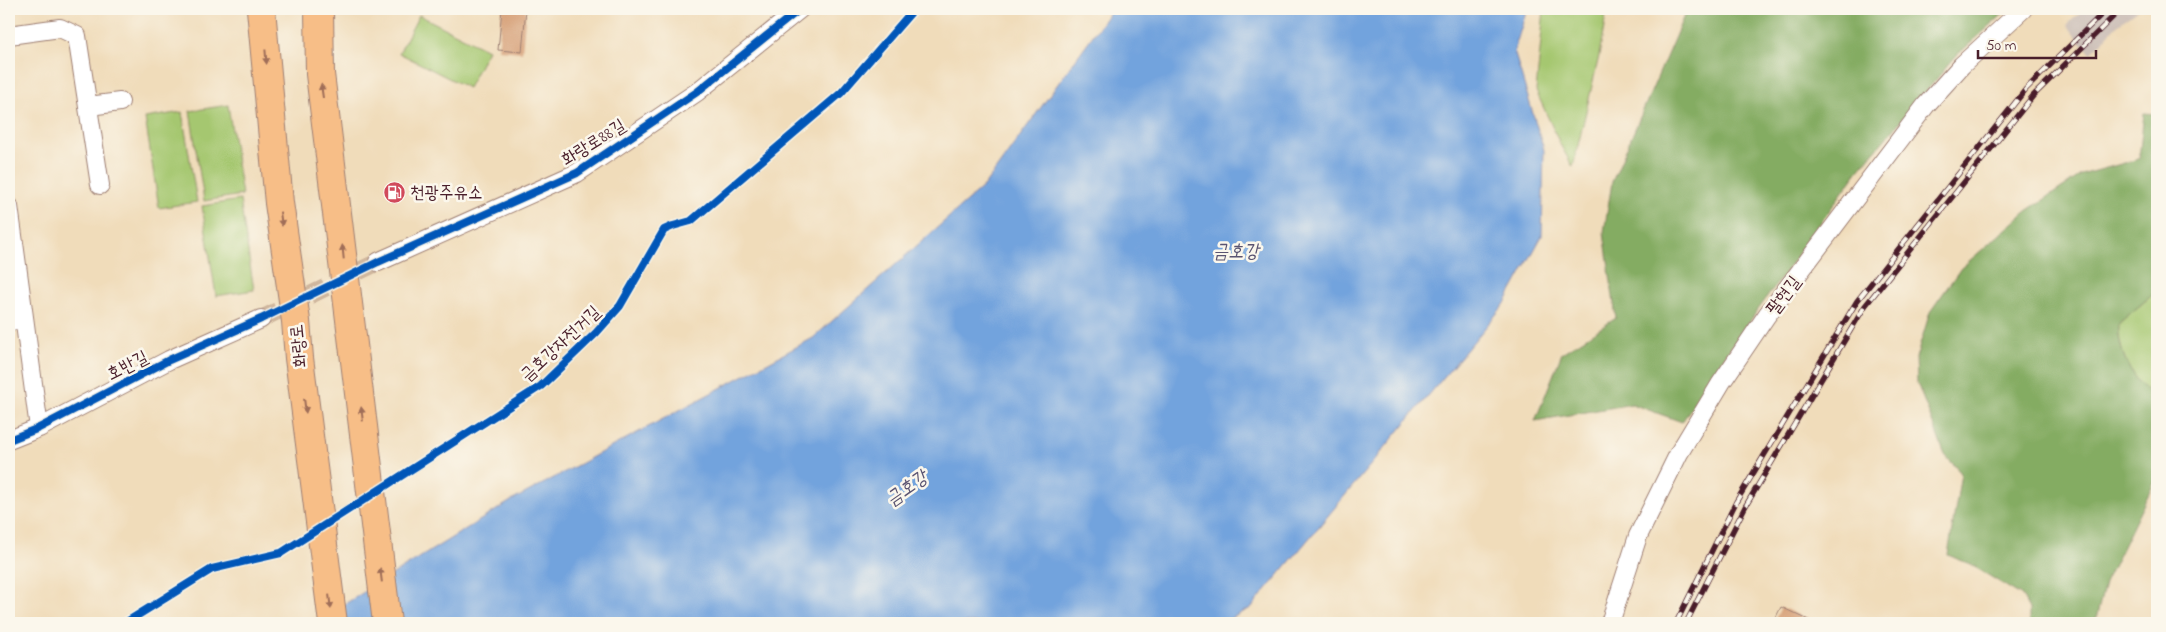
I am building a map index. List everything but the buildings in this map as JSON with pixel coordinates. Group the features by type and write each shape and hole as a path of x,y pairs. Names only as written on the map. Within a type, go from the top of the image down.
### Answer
{"main road":[{"name":"화랑로","path":"262,9 279,203 296,321 299,358 333,623"},
{"path":"319,9 320,74 387,623"}],"street":[{"name":"화랑로88길","path":"378,262 576,173 697,92 800,9"},
{"name":"팔현길","path":"1610,623 1638,536 1679,453 1721,383 1767,315 1926,105 1962,65 2022,9"},
{"path":"9,34 60,28 77,36 100,185"},
{"path":"89,106 120,102"},
{"path":"9,206 16,319 39,428"},
{"name":"호반길","path":"9,440 39,428 169,360 261,319"}],"shaded area":[{"path":"2084,9 2139,9 2116,26 2091,54 2067,25"}],"green space":[{"path":"1544,9 1607,9 1599,56 1573,167 1561,146 1536,91"},
{"path":"1687,9 2009,9 1957,55 1857,172 1717,367 1682,422 1632,404 1535,421 1562,353 1616,318 1604,232 1612,182"},
{"path":"419,15 488,50 468,88 399,53"},
{"path":"228,105 242,195 204,201 190,111"},
{"path":"182,112 197,202 159,208 145,118"},
{"path":"2144,113 2157,114 2157,291 2119,323 2119,333 2123,355 2134,376 2148,392 2157,396 2157,477 2105,583 2095,623 2029,623 2029,609 2022,596 1970,564 1948,555 1961,473 1945,455 1917,383 1916,358 1930,312 1961,268 2027,211 2081,175 2139,159"},
{"path":"240,200 254,290 216,296 202,206"},
{"path":"2157,291 2157,396 2148,392 2141,385 2128,366 2120,343 2119,323"}],"water":[{"name":"금호강","path":"1112,9 1527,9 1514,51 1544,150 1542,236 1504,305 1251,608 1222,623 314,623 511,501 813,338 984,186"}],"tunnel":[{"path":"261,319 378,262"}],"railway":[{"path":"1676,623 1736,502 1857,301 2026,89 2107,9"},
{"path":"1686,623 1745,507 1865,306 2033,96 2121,9"}],"cycle path":[{"path":"9,440 39,428 169,360 261,319 378,262 577,173 697,92 800,9"},
{"name":"금호강자전거길","path":"125,623 212,569 281,553 541,386 596,333 620,306 664,230 691,221 841,93 914,9"}],"place":[{"name":"천광주유소","path":"394,192"}]}
